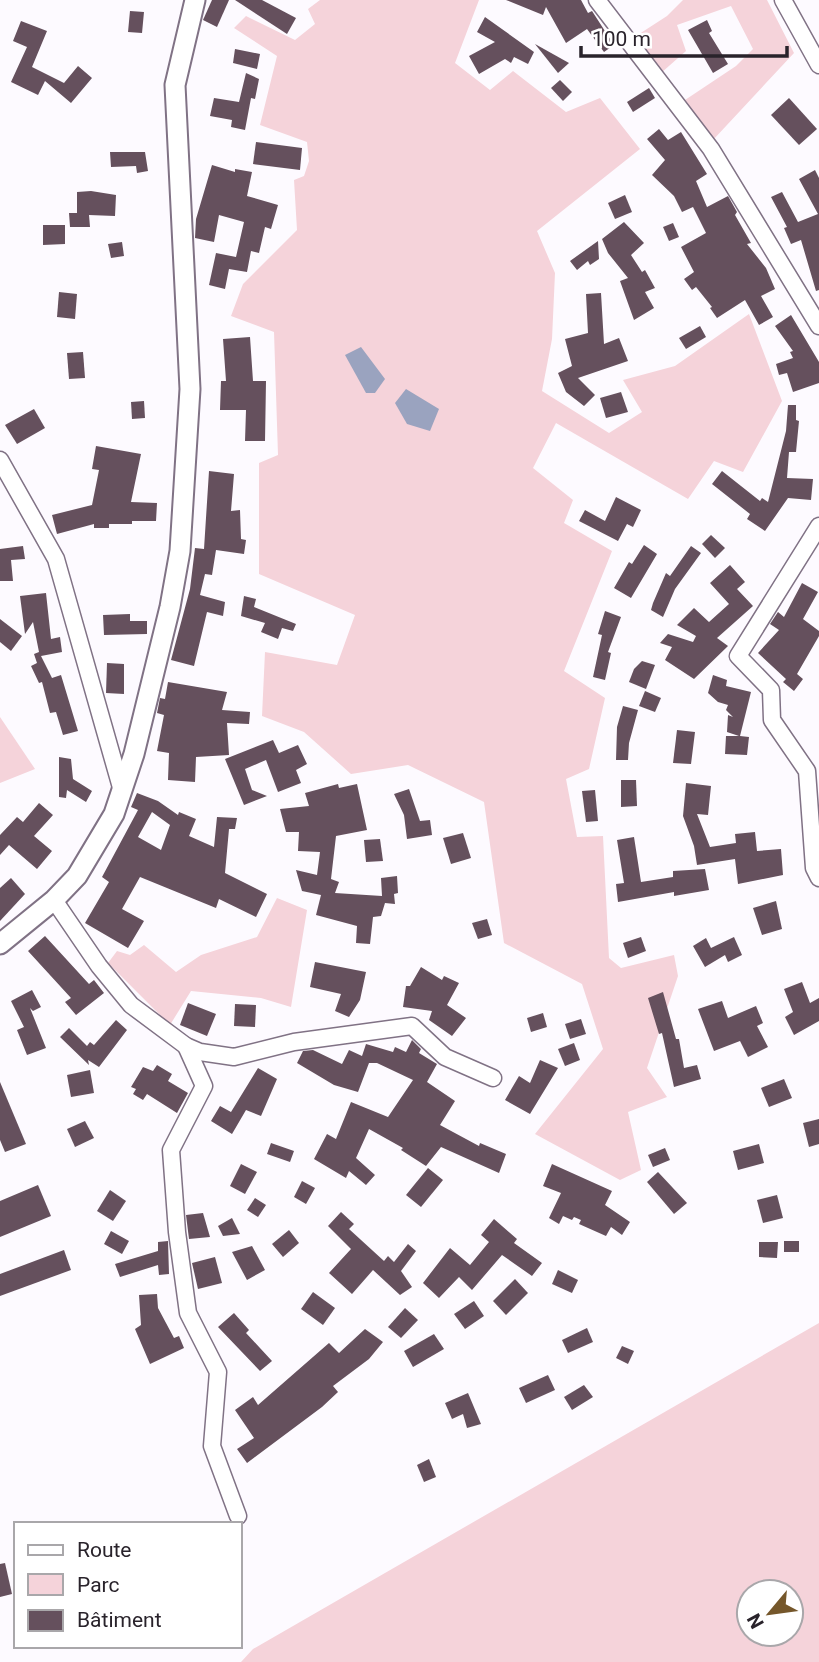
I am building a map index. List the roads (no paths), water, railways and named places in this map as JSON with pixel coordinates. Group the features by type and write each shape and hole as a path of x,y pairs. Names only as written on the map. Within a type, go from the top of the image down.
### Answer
{"main road":[{"path":"0,944 54,900 77,876 114,814 147,708 180,551 190,389 175,85 195,0"}],"street":[{"path":"597,0 711,149 819,326"},
{"path":"783,0 819,65"},
{"path":"0,460 59,569 122,791"},
{"path":"819,526 738,656 771,690 772,720 807,771 814,868 819,878"},
{"path":"54,900 99,966 131,1005 186,1046 200,1052 234,1057 294,1042 412,1026 445,1057 493,1078"},
{"path":"186,1046 204,1086 171,1150 177,1232 188,1313 218,1373 212,1446 238,1516"}],"water":[{"path":"361,347 385,379 375,393 366,393 345,355"},
{"path":"406,389 439,409 430,431 407,424 395,403"}]}
